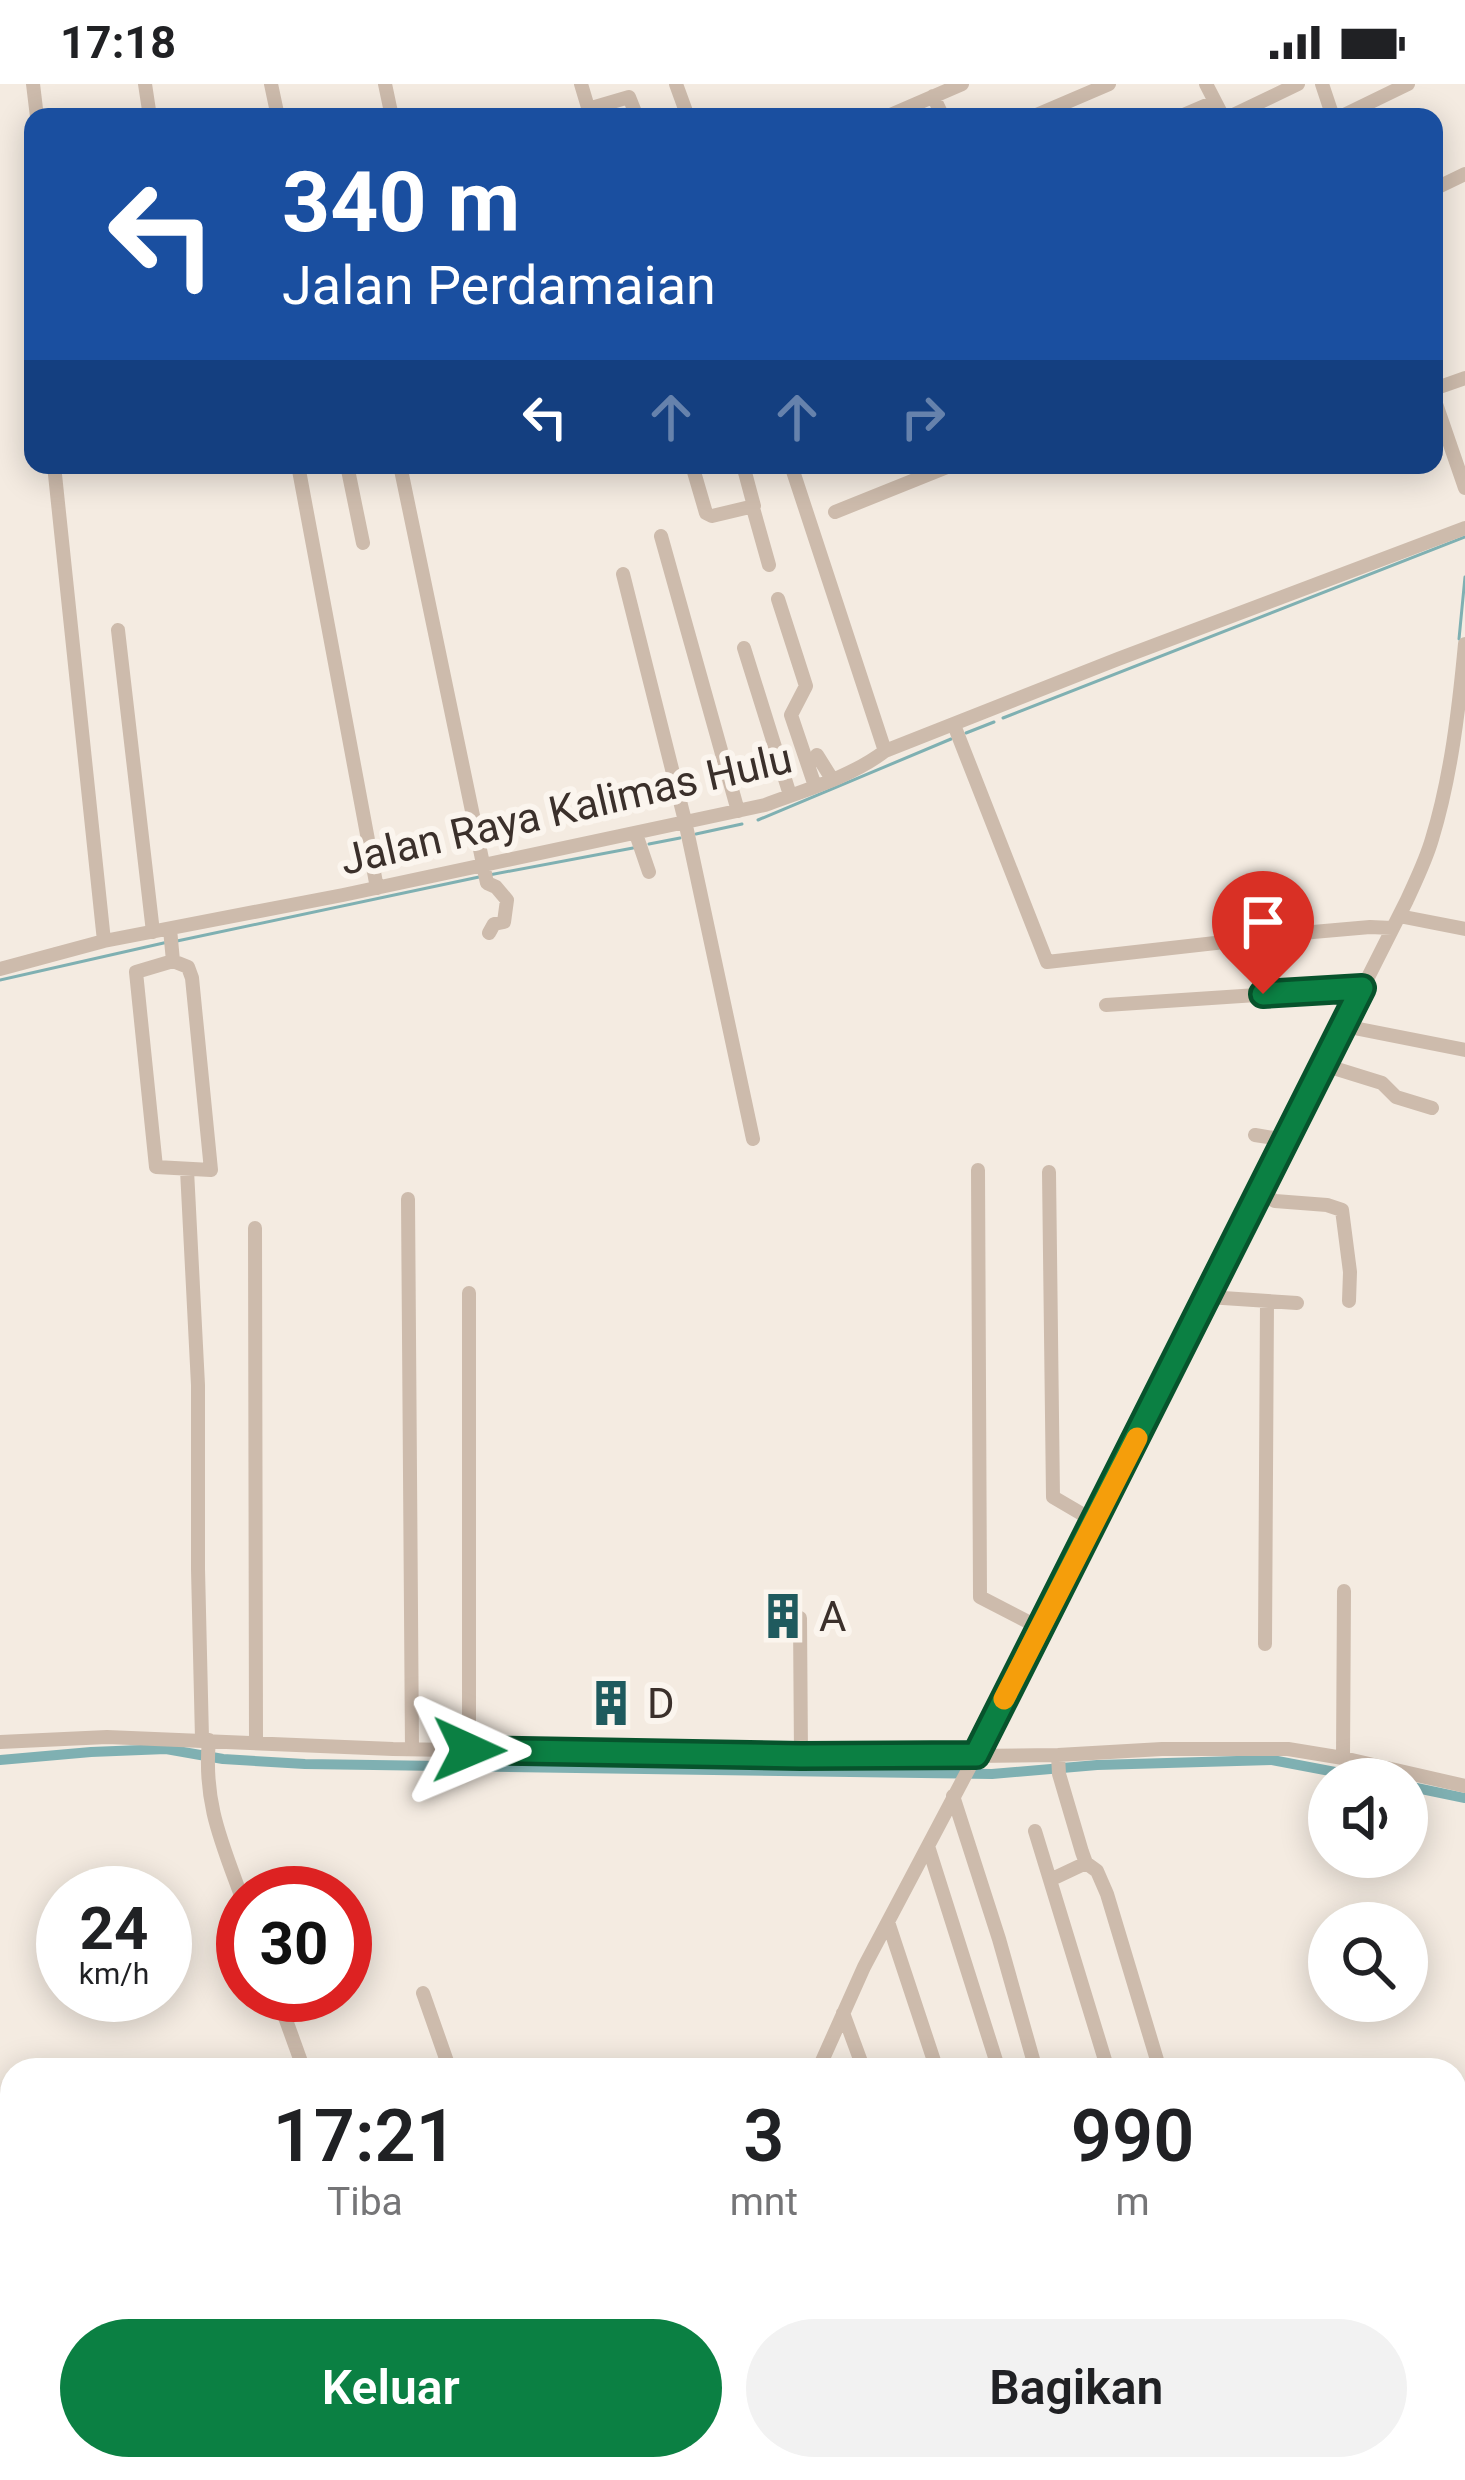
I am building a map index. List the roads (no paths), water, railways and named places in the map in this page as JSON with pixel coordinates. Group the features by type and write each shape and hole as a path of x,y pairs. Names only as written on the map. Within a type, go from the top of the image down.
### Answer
{"street":[{"path":"906,108 962,84"},
{"path":"1053,108 1109,84"},
{"path":"1206,84 1219,108"},
{"path":"1246,108 1298,84"},
{"path":"1356,108 1408,84"},
{"path":"933,96 939,108"},
{"path":"603,108 629,98 633,108"},
{"path":"1200,108 1214,102"},
{"path":"1443,421 1465,488"},
{"path":"55,474 104,941"},
{"path":"300,474 377,888"},
{"path":"349,474 363,543"},
{"path":"402,474 487,883 507,900 504,922 494,924 489,933"},
{"path":"695,474 708,514 753,508"},
{"path":"746,474 770,565"},
{"path":"793,474 885,751"},
{"path":"836,512 930,474"},
{"name":"Jalan Raya Kalimas Hulu","path":"0,969 154,932 171,943 377,888 485,872 765,805 832,779 885,751 1465,528"},
{"path":"661,536 738,811"},
{"path":"622,574 685,821 753,1139"},
{"path":"778,599 805,681 805,691 791,715 815,785"},
{"path":"118,630 154,932"},
{"path":"823,2058 1396,922 1434,835 1458,745 1465,644"},
{"path":"744,648 790,795"},
{"path":"954,725 1047,962 1396,922 1465,928"},
{"path":"817,754 832,779"},
{"path":"636,834 650,872"},
{"path":"171,943 192,978 211,1170 157,1167 136,972 171,943"},
{"path":"1106,1005 1362,988"},
{"path":"1344,1026 1465,1050"},
{"path":"1324,1065 1382,1083 1396,1097 1432,1108"},
{"path":"1255,1136 1286,1140"},
{"path":"187,1170 198,1385 197,1569 206,1781 230,1866"},
{"path":"978,1170 980,1597 1040,1628"},
{"path":"1048,1172 1053,1497 1094,1521"},
{"path":"1260,1193 1275,1202 1342,1210 1349,1301"},
{"path":"407,1199 412,1749"},
{"path":"255,1228 256,1743"},
{"path":"469,1293 469,1750"},
{"path":"1208,1297 1298,1303"},
{"path":"1265,1644 1267,1301"},
{"path":"0,1742 107,1737 412,1749 801,1756 969,1767 1058,1765 1162,1749 1288,1749 1343,1758 1344,1592"},
{"path":"800,1618 801,1756"},
{"path":"1058,1765 1086,1863 1097,1871 1106,1894 1156,2058"},
{"path":"1428,1778 1465,1786"},
{"path":"953,1796 1033,2058"},
{"path":"1035,1831 1104,2058"},
{"path":"928,1846 994,2058"},
{"path":"1050,1880 1086,1863"},
{"path":"888,1922 933,2058"},
{"path":"423,1993 446,2058"},
{"path":"843,2013 860,2058"},
{"path":"287,2022 300,2058"}],"waterway":[{"path":"1003,718 1465,537"},
{"path":"1459,639 1465,577"},
{"path":"966,733 994,722"},
{"path":"758,820 951,739"},
{"path":"696,834 742,824"},
{"path":"649,844 680,838"},
{"path":"489,875 633,848"},
{"path":"177,941 479,877"},
{"path":"0,980 168,942"},
{"path":"0,1760 166,1749 223,1759 305,1764 992,1774 1097,1765 1272,1760 1308,1767"},
{"path":"1428,1790 1465,1798"}],"place":[{"name":"A","path":"783,1616"},
{"name":"D","path":"611,1703"}]}
